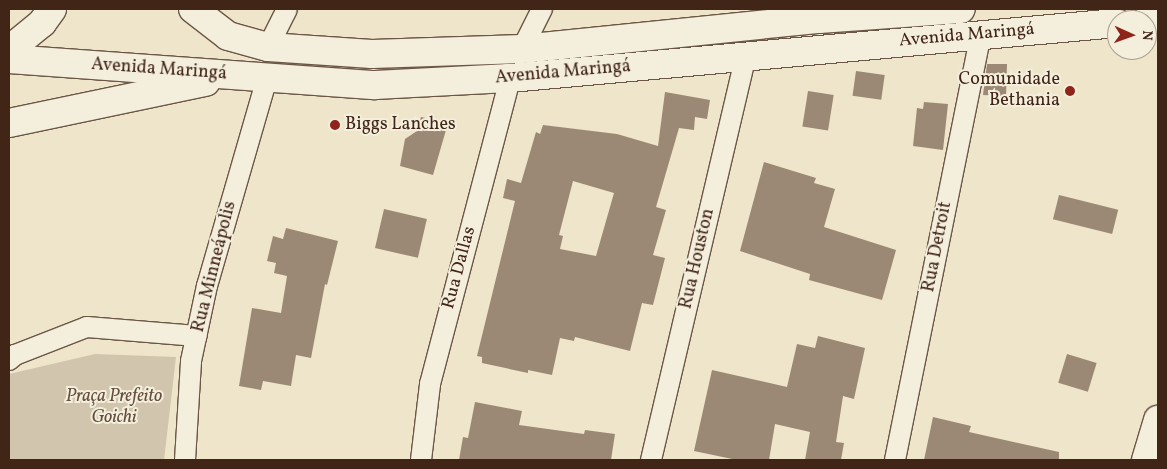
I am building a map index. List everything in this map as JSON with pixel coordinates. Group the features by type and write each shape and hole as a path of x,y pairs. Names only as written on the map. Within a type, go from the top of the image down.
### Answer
{"main road":[{"path":"9,50 42,23 52,9"},
{"name":"Avenida Maringá","path":"194,9 228,36 268,47 372,54 522,49 820,14 961,9"},
{"name":"Avenida Maringá","path":"9,59 375,85 510,78 1107,24"},
{"path":"9,123 236,76"},
{"path":"1146,460 1158,420"}],"street":[{"path":"268,47 287,9"},
{"path":"522,49 542,9"},
{"name":"Rua Detroit","path":"895,460 981,34"},
{"name":"Rua Houston","path":"651,460 745,58"},
{"name":"Rua Minneápolis","path":"185,460 191,361 206,286 267,78"},
{"name":"Rua Dallas","path":"421,460 430,384 510,78"},
{"path":"9,360 15,355 87,327 196,336"}],"green space":[{"name":"Praça Prefeito Goichi","path":"95,354 176,357 164,460 9,460 9,374"}],"building":[{"path":"987,64 1007,64 1006,96 983,95"},
{"path":"856,71 885,75 881,100 853,96"},
{"path":"808,91 834,95 828,131 802,127"},
{"path":"665,92 710,100 707,119 695,117 694,130 679,128 656,207 666,210 653,255 665,258 653,305 642,303 630,351 575,337 574,341 560,338 552,375 528,370 528,373 482,363 482,357 477,356 515,201 503,198 507,179 521,183 536,132 540,134 543,125 617,134 658,146","holes":["573,181 614,193 596,256 560,249 563,236 559,235"]},
{"path":"924,102 948,104 943,150 913,146 917,108 923,109"},
{"path":"421,117 448,123 433,175 400,166 405,139 417,131"},
{"path":"764,162 816,178 814,183 835,189 824,227 896,250 882,300 809,280 810,274 740,251"},
{"path":"1059,195 1118,210 1112,234 1053,219"},
{"path":"384,209 427,219 418,258 375,248"},
{"path":"286,228 338,241 327,285 325,284 311,358 296,355 291,386 263,381 261,390 239,386 252,308 281,313 287,276 274,273 276,263 267,261 273,236 283,239"},
{"path":"818,336 865,348 854,399 843,396 836,442 844,443 841,460 805,460 810,432 775,424 769,460 737,460 694,451 712,370 787,387 797,344 815,348"},
{"path":"1067,354 1097,363 1088,392 1058,383"},
{"path":"475,402 522,411 519,425 584,434 585,430 615,434 611,460 459,460 463,437 468,438"},
{"path":"933,417 971,426 969,432 1059,452 1059,460 924,460"}],"place":[{"name":"Comunidade Bethania","path":"1070,91"},
{"name":"Biggs Lanches","path":"335,125"}]}
